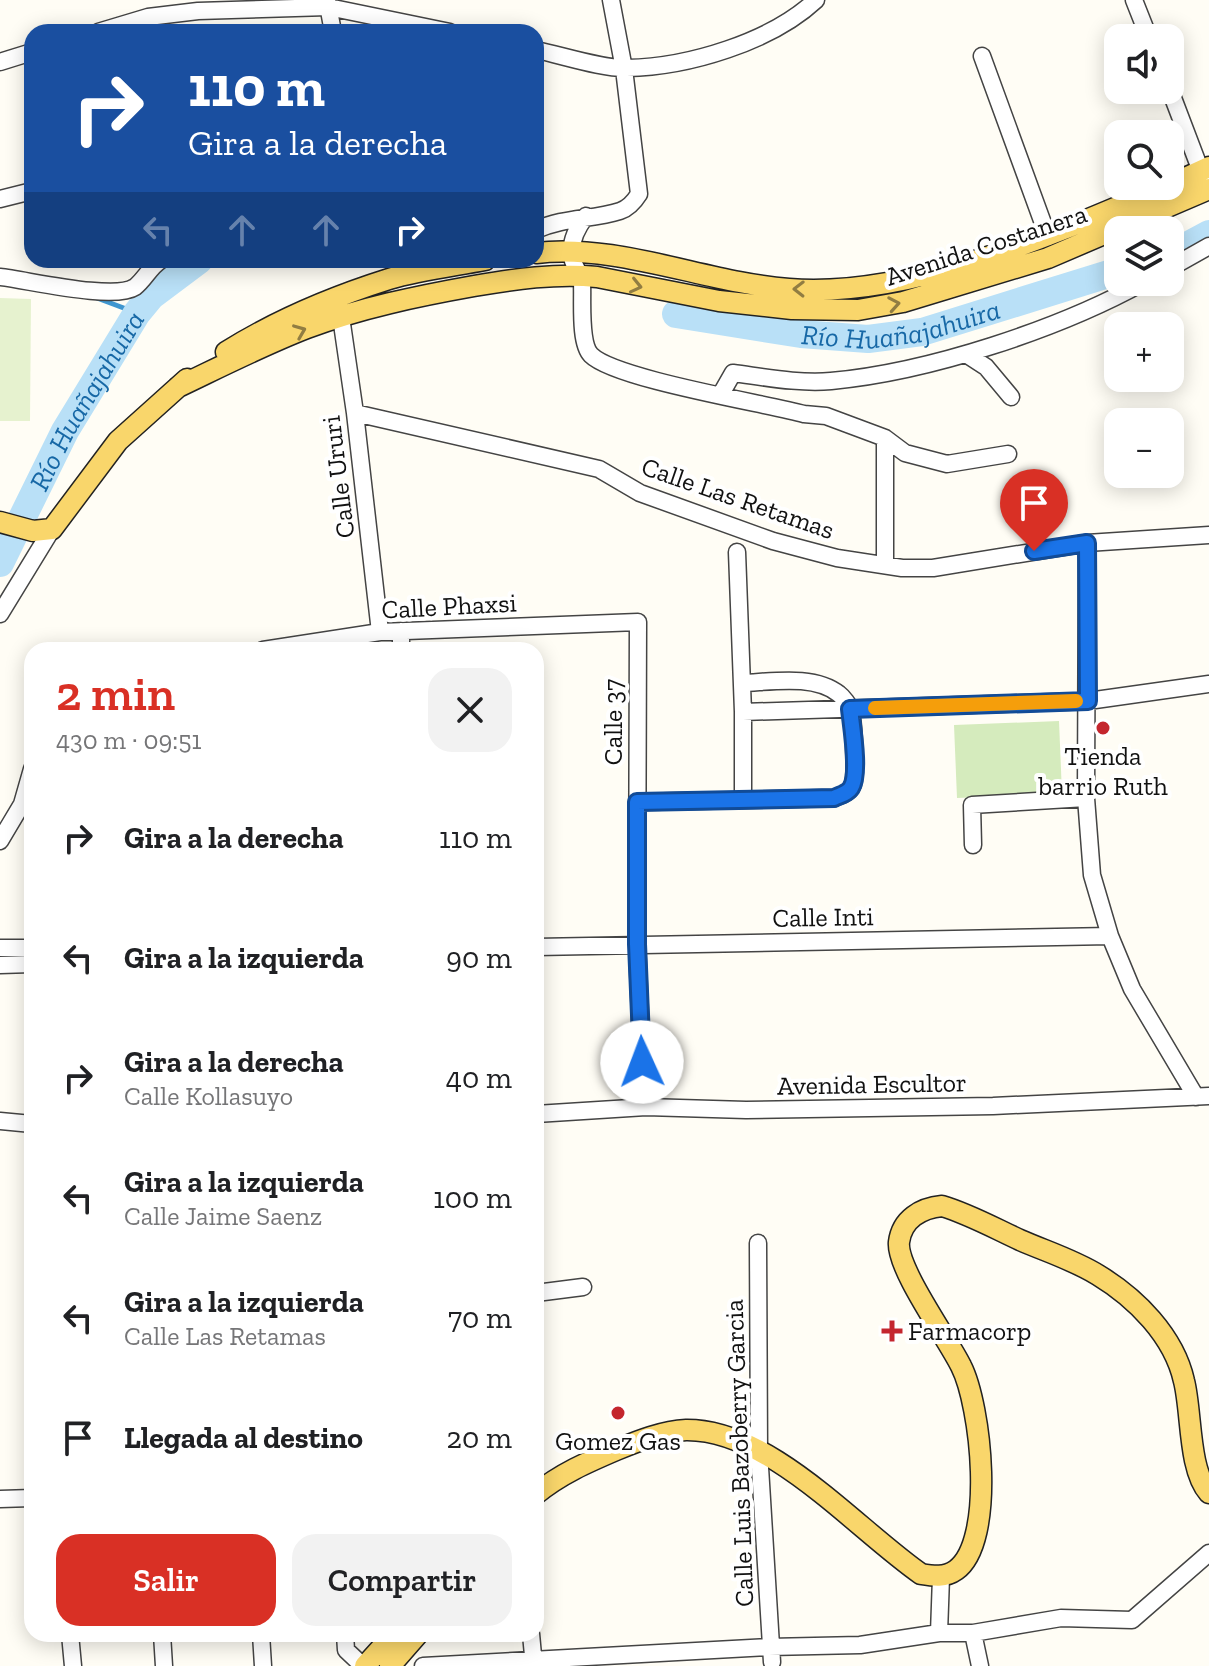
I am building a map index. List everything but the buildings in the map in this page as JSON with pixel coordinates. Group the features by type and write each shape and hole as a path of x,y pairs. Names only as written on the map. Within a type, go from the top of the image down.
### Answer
{"main road":[{"name":"Avenida Costanera","path":"1184,183 1207,179"},
{"name":"Avenida Costanera","path":"178,387 283,338 341,317 508,280 581,275 719,301 792,309 858,310 903,302 1048,258 1207,179"},
{"name":"Avenida Costanera","path":"544,253 571,252 788,289 880,286 1048,237 1133,200"},
{"name":"Avenida Costanera","path":"42,530 118,441 178,387 217,358 272,325 319,303 391,278 443,268"},
{"path":"341,317 344,307 354,297 391,278"},
{"path":"0,522 42,530"},
{"path":"544,1485 631,1444 685,1430 730,1436 783,1465 921,1574 941,1577 956,1570 975,1540 981,1474 976,1413 963,1369 908,1272 899,1244 904,1227 914,1215 928,1207 942,1206 1097,1275 1138,1306 1170,1345 1178,1363 1184,1381 1196,1460 1209,1493"},
{"path":"364,1666 386,1642"},
{"path":"390,1666 411,1642"}],"street":[{"path":"544,227 586,216 622,211 639,194 624,69 611,0"},
{"path":"544,52 624,69 695,59 732,47 804,11 816,0"},
{"path":"1134,0 1143,24"},
{"path":"328,3 332,24"},
{"path":"125,24 198,6 328,3 416,24"},
{"path":"0,62 24,54"},
{"path":"982,56 1048,237"},
{"path":"1176,104 1207,179"},
{"path":"0,199 24,193"},
{"path":"586,216 575,231 571,252 581,275 584,341 591,355 638,376 826,416 885,438 905,453 947,464 1008,454"},
{"path":"1184,260 1209,246"},
{"path":"0,277 98,292 119,292 135,287 151,268"},
{"path":"721,394 733,373 829,381 966,354 1101,306 1119,296"},
{"name":"Calle Ururi","path":"341,317 380,632"},
{"path":"966,354 986,367 1011,397"},
{"name":"Calle Las Retamas","path":"355,413 599,469 640,493 773,541 837,558 902,568 933,568 1087,543 1209,535"},
{"path":"885,438 885,565"},
{"name":"Avenida Costanera","path":"0,614 42,530"},
{"path":"1087,543 1086,798 1092,875 1110,936 1137,999 1202,1097"},
{"path":"737,552 743,800"},
{"name":"Calle Phaxsi","path":"315,642 380,632 638,622"},
{"name":"Calle 37","path":"638,622 637,944 642,1062"},
{"path":"401,631 401,642"},
{"path":"637,802 834,798 847,793 853,786 854,766 850,709 840,695 821,684 742,683"},
{"path":"743,712 1088,701 1209,685"},
{"path":"0,841 24,797"},
{"path":"973,845 972,805 1086,798"},
{"name":"Calle Inti","path":"544,947 1110,936"},
{"path":"0,948 24,948"},
{"path":"0,965 24,964"},
{"name":"Avenida Escultor","path":"544,1113 646,1107 746,1110 993,1106 1202,1097"},
{"path":"0,1121 24,1123"},
{"name":"Calle Luis Bazoberry Garcia","path":"758,1243 759,1451 770,1654"},
{"path":"544,1292 583,1287"},
{"path":"0,1499 24,1498"},
{"path":"423,1666 770,1654 939,1633 973,1633 1061,1618 1132,1620 1209,1553"},
{"path":"939,1633 941,1577"},
{"path":"973,1633 980,1666"},
{"path":"71,1642 73,1666"},
{"path":"162,1642 164,1666"},
{"path":"262,1642 263,1666"},
{"path":"346,1642 346,1650 364,1666"},
{"path":"532,1642 533,1664"}],"green space":[{"path":"0,298 31,299 30,421 0,421"},
{"path":"1059,721 1062,794 957,798 954,725"}],"waterway":[{"name":"Río Huañajahuira","path":"1184,247 1209,234"},
{"name":"Río Huañajahuira","path":"0,563 65,431 137,313 151,296 188,268"},
{"name":"Río Huañajahuira","path":"676,314 801,334 868,339 922,332 1104,275"},
{"path":"97,298 137,313"}],"slow traffic":[{"path":"875,708 1076,701"}],"place":[{"name":"Tienda barrio Ruth","path":"1103,728"},
{"name":"Farmacorp","path":"892,1331"},
{"name":"Gomez Gas","path":"618,1413"}],"route":[{"path":"642,1062 637,944 637,802 834,798 847,793 853,786 854,766 850,709 1088,701 1087,543 1034,551"}]}
